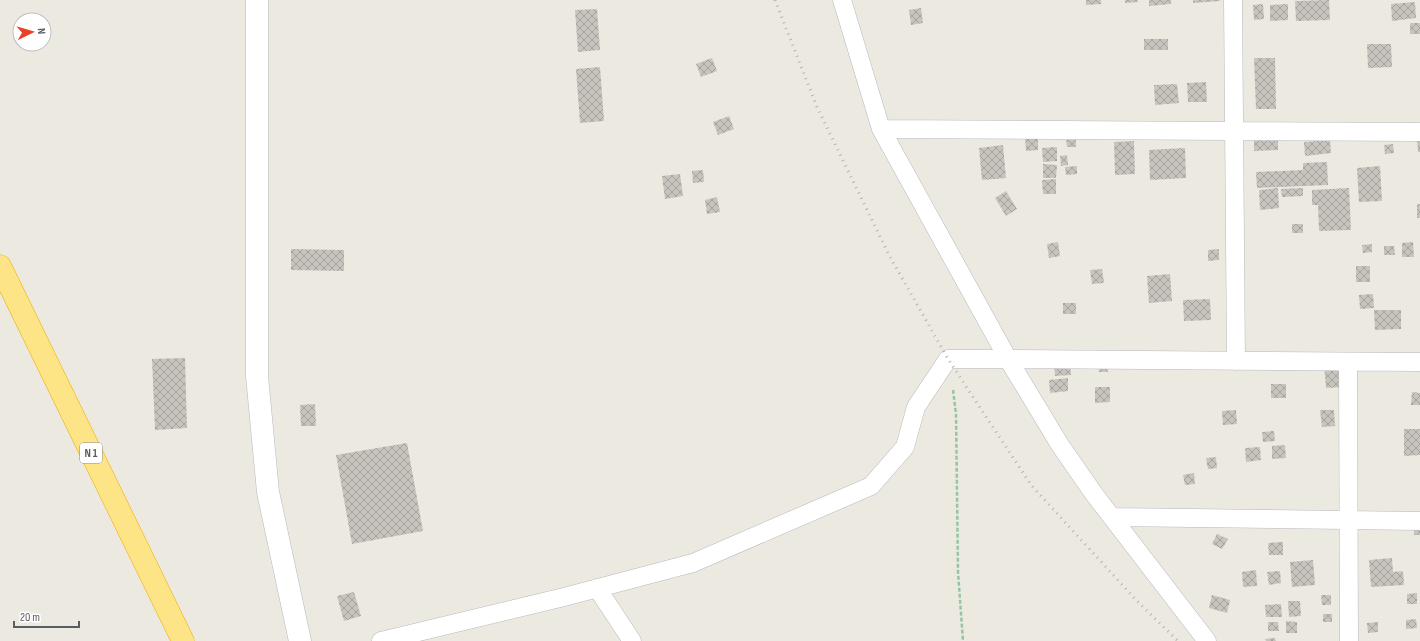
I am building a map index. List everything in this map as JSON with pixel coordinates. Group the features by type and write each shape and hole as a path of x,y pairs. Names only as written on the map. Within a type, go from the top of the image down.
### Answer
{"highway":[{"name":"N 1","path":"0,266 183,641"}],"main road":[{"path":"257,0 257,376 268,492 300,641"}],"street":[{"path":"842,0 882,129 1008,359 1060,444 1112,517 1207,641"},
{"path":"1233,0 1236,361"},
{"path":"882,129 1420,132"},
{"path":"381,641 597,588 693,562 871,486 905,447 916,407 948,359 1420,362"},
{"path":"1348,362 1349,641"},
{"path":"1112,517 1420,522"},
{"path":"597,588 632,641"}],"path":[{"path":"948,359 956,414 958,572 963,641"}],"building":[{"path":"1086,0 1101,0 1101,4 1086,5"},
{"path":"1125,0 1137,0 1138,2 1125,3"},
{"path":"1149,0 1171,0 1171,4 1149,6"},
{"path":"1193,0 1220,0 1220,1 1193,3"},
{"path":"1329,0 1330,20 1296,21 1295,1"},
{"path":"1415,2 1416,18 1392,21 1391,4"},
{"path":"1263,4 1264,19 1254,20 1253,5"},
{"path":"1288,4 1288,20 1270,21 1270,5"},
{"path":"921,8 923,23 911,25 909,10"},
{"path":"597,9 600,50 578,52 575,10"},
{"path":"1410,23 1420,23 1420,34 1410,34"},
{"path":"1144,39 1168,39 1168,50 1144,50"},
{"path":"1367,44 1391,44 1392,67 1368,68"},
{"path":"712,58 717,71 701,77 696,64"},
{"path":"1254,58 1275,58 1276,109 1256,109"},
{"path":"600,67 604,121 580,123 576,69"},
{"path":"1206,82 1207,102 1188,102 1187,83"},
{"path":"1177,84 1179,103 1155,105 1154,85"},
{"path":"729,116 734,129 718,135 713,122"},
{"path":"1025,138 1038,138 1038,150 1026,151"},
{"path":"1417,138 1420,138 1420,152 1418,152"},
{"path":"1278,139 1278,150 1254,151 1254,140"},
{"path":"1066,140 1076,140 1076,147 1067,147"},
{"path":"1330,140 1331,153 1305,156 1304,142"},
{"path":"1134,141 1135,174 1115,175 1114,142"},
{"path":"1393,144 1394,153 1385,154 1384,145"},
{"path":"1003,145 1006,178 982,180 979,148"},
{"path":"1057,147 1057,161 1043,162 1042,148"},
{"path":"1185,148 1186,178 1150,180 1149,150"},
{"path":"1067,155 1068,165 1061,166 1060,156"},
{"path":"1327,162 1328,185 1257,188 1256,172 1303,170 1303,163"},
{"path":"1043,164 1057,165 1056,178 1043,178"},
{"path":"1077,166 1077,174 1066,175 1065,167"},
{"path":"1380,166 1382,201 1359,202 1357,168"},
{"path":"703,170 704,182 693,183 692,171"},
{"path":"680,174 683,196 665,199 662,176"},
{"path":"1056,179 1056,194 1043,194 1042,180"},
{"path":"1278,188 1279,208 1260,210 1259,190"},
{"path":"1303,188 1303,196 1282,197 1281,189"},
{"path":"1349,188 1351,230 1319,231 1318,205 1312,205 1312,190"},
{"path":"1006,191 1017,209 1006,216 995,198"},
{"path":"717,197 720,212 707,214 705,200"},
{"path":"1417,204 1420,204 1420,218 1417,218"},
{"path":"1292,224 1303,224 1303,233 1292,233"},
{"path":"1058,242 1060,256 1049,258 1047,244"},
{"path":"1413,242 1414,257 1402,257 1402,243"},
{"path":"1372,244 1372,252 1363,253 1362,245"},
{"path":"1384,246 1394,246 1395,255 1384,255"},
{"path":"291,249 344,250 344,271 291,270"},
{"path":"1219,249 1219,260 1208,261 1208,250"},
{"path":"1356,266 1370,266 1370,282 1356,282"},
{"path":"1102,269 1104,283 1092,284 1090,270"},
{"path":"1170,274 1172,301 1149,303 1147,276"},
{"path":"1373,294 1374,308 1360,309 1359,295"},
{"path":"1210,299 1211,320 1184,321 1183,300"},
{"path":"1063,303 1076,303 1076,314 1063,314"},
{"path":"1374,310 1401,310 1401,329 1375,330"},
{"path":"185,358 187,428 155,430 152,359"},
{"path":"1070,363 1071,375 1055,376 1054,365"},
{"path":"1341,363 1343,387 1326,388 1324,364"},
{"path":"1099,364 1107,364 1108,372 1099,372"},
{"path":"1068,378 1068,391 1050,393 1049,380"},
{"path":"1271,384 1286,384 1286,398 1271,398"},
{"path":"1095,387 1110,387 1110,402 1095,403"},
{"path":"1412,392 1420,393 1420,405 1411,405"},
{"path":"315,404 316,426 301,426 300,405"},
{"path":"1236,410 1237,424 1223,425 1222,411"},
{"path":"1320,410 1334,410 1335,426 1322,427"},
{"path":"1404,429 1420,429 1420,455 1404,456"},
{"path":"1274,431 1275,441 1263,442 1262,432"},
{"path":"407,443 423,531 352,544 336,455"},
{"path":"1285,445 1286,458 1272,459 1272,446"},
{"path":"1260,447 1261,460 1246,462 1245,448"},
{"path":"1216,457 1217,468 1208,469 1206,458"},
{"path":"1194,473 1195,484 1185,485 1183,475"},
{"path":"1414,528 1420,528 1420,535 1414,535"},
{"path":"1217,534 1228,539 1222,549 1212,544"},
{"path":"1283,542 1283,555 1269,555 1268,543"},
{"path":"1392,558 1393,572 1403,571 1404,585 1371,587 1369,560"},
{"path":"1313,560 1315,585 1292,587 1290,562"},
{"path":"1256,570 1257,586 1243,587 1242,572"},
{"path":"1280,571 1281,583 1269,585 1267,572"},
{"path":"354,592 361,616 344,621 337,596"},
{"path":"1417,593 1417,604 1407,604 1407,594"},
{"path":"1212,595 1230,600 1227,613 1209,608"},
{"path":"1321,595 1331,595 1331,605 1322,605"},
{"path":"1288,601 1300,601 1301,616 1289,617"},
{"path":"1281,604 1282,617 1266,617 1265,605"},
{"path":"1323,614 1332,614 1332,622 1323,622"},
{"path":"1416,619 1417,628 1406,629 1406,620"},
{"path":"1286,621 1297,622 1297,633 1286,633"},
{"path":"1268,622 1278,622 1279,631 1268,631"},
{"path":"1378,622 1378,632 1368,633 1367,623"},
{"path":"1275,638 1276,641 1266,641 1265,639"}],"railway":[{"path":"775,0 817,107 889,255 948,359 1031,485 1137,601 1178,641"}]}
